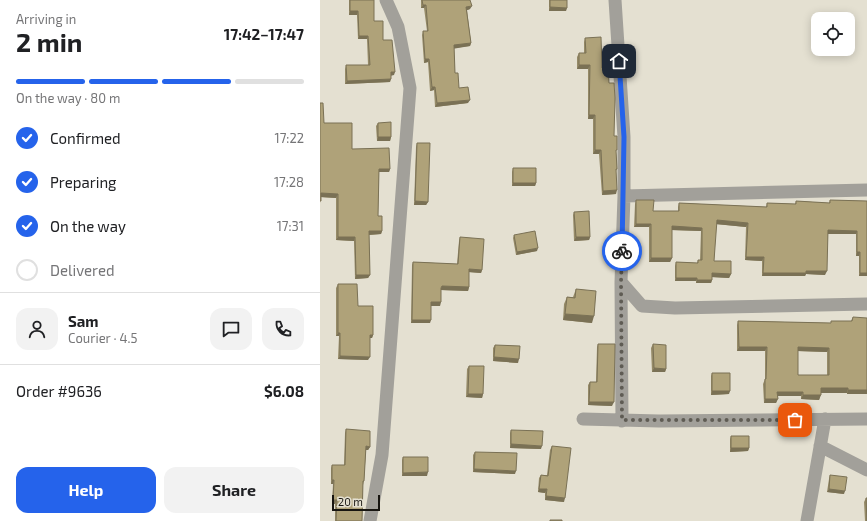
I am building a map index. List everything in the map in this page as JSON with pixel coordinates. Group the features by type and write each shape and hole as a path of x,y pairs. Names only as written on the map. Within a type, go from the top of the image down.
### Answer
{"street":[{"path":"370,521 382,455 410,88 398,27 386,0"},
{"path":"616,0 624,137 624,196 621,282 622,420"},
{"path":"624,196 867,190"},
{"path":"621,282 642,306 675,308 867,304"},
{"path":"583,420 867,419"},
{"path":"807,521 825,420"},
{"path":"820,446 867,470"}],"building":[{"path":"350,0 374,0 374,21 383,21 383,40 392,40 395,72 391,72 391,79 347,81 346,65 370,65 368,36 359,36 358,11 350,11"},
{"path":"422,0 470,0 472,6 466,7 471,43 454,45 455,73 458,73 459,88 468,87 470,100 437,103 435,87 432,87 429,59 425,59 423,31 428,31 426,5 423,5"},
{"path":"550,0 567,0 567,8 550,7"},
{"path":"601,37 602,68 608,68 609,83 614,83 614,136 617,136 617,190 603,191 601,150 595,150 595,115 589,115 590,65 579,65 579,53 586,53 585,38"},
{"path":"320,103 323,103 324,123 352,123 352,149 389,148 390,169 379,169 378,216 382,216 382,231 369,231 370,275 356,275 355,237 338,237 338,194 321,193 320,201"},
{"path":"391,122 391,137 378,137 378,123"},
{"path":"417,143 430,143 428,202 415,201"},
{"path":"513,168 536,168 536,183 513,183"},
{"path":"636,200 654,200 653,211 679,211 679,203 767,207 767,203 796,204 796,201 830,203 830,200 867,201 867,273 860,273 860,252 857,252 857,231 828,230 827,271 806,271 806,273 763,273 764,257 746,257 748,223 717,220 714,261 731,261 731,274 712,273 712,280 676,278 676,262 698,263 698,260 702,260 702,228 672,226 672,258 651,258 651,224 636,224"},
{"path":"589,211 590,237 576,237 574,212"},
{"path":"535,231 538,248 517,252 514,235"},
{"path":"460,237 484,239 482,270 469,269 469,287 442,286 441,302 431,302 431,320 412,320 413,262 458,264"},
{"path":"338,284 357,284 358,306 373,306 373,335 370,335 370,357 340,356 340,333 338,333"},
{"path":"576,289 596,291 594,316 565,314 567,297 575,298"},
{"path":"853,317 867,318 867,390 821,388 821,395 803,395 803,392 777,392 778,399 765,399 767,347 739,347 738,321 831,323 831,321 852,321","holes":["798,347 829,348 829,375 798,375"]},
{"path":"598,344 615,344 614,402 589,402 590,382 597,382"},
{"path":"653,344 666,345 666,369 654,368"},
{"path":"495,345 520,346 519,359 494,357"},
{"path":"469,366 484,366 483,394 468,394"},
{"path":"712,373 730,373 730,391 712,391"},
{"path":"346,429 370,431 370,447 366,446 362,521 336,521 337,500 333,500 334,480 332,480 332,465 345,465"},
{"path":"511,430 543,431 542,446 511,444"},
{"path":"731,436 749,436 749,448 731,448"},
{"path":"552,446 571,448 565,498 546,496 547,489 539,489 541,475 548,476"},
{"path":"475,452 517,453 516,471 474,469"},
{"path":"403,457 428,457 428,472 403,473"},
{"path":"830,475 847,477 845,491 829,489"},
{"path":"866,498 867,498 867,521"},
{"path":"562,520 562,521 550,521"}],"way so far":[{"path":"622,251 622,420 795,420"}],"route":[{"path":"619,61 624,137 622,251"}]}
